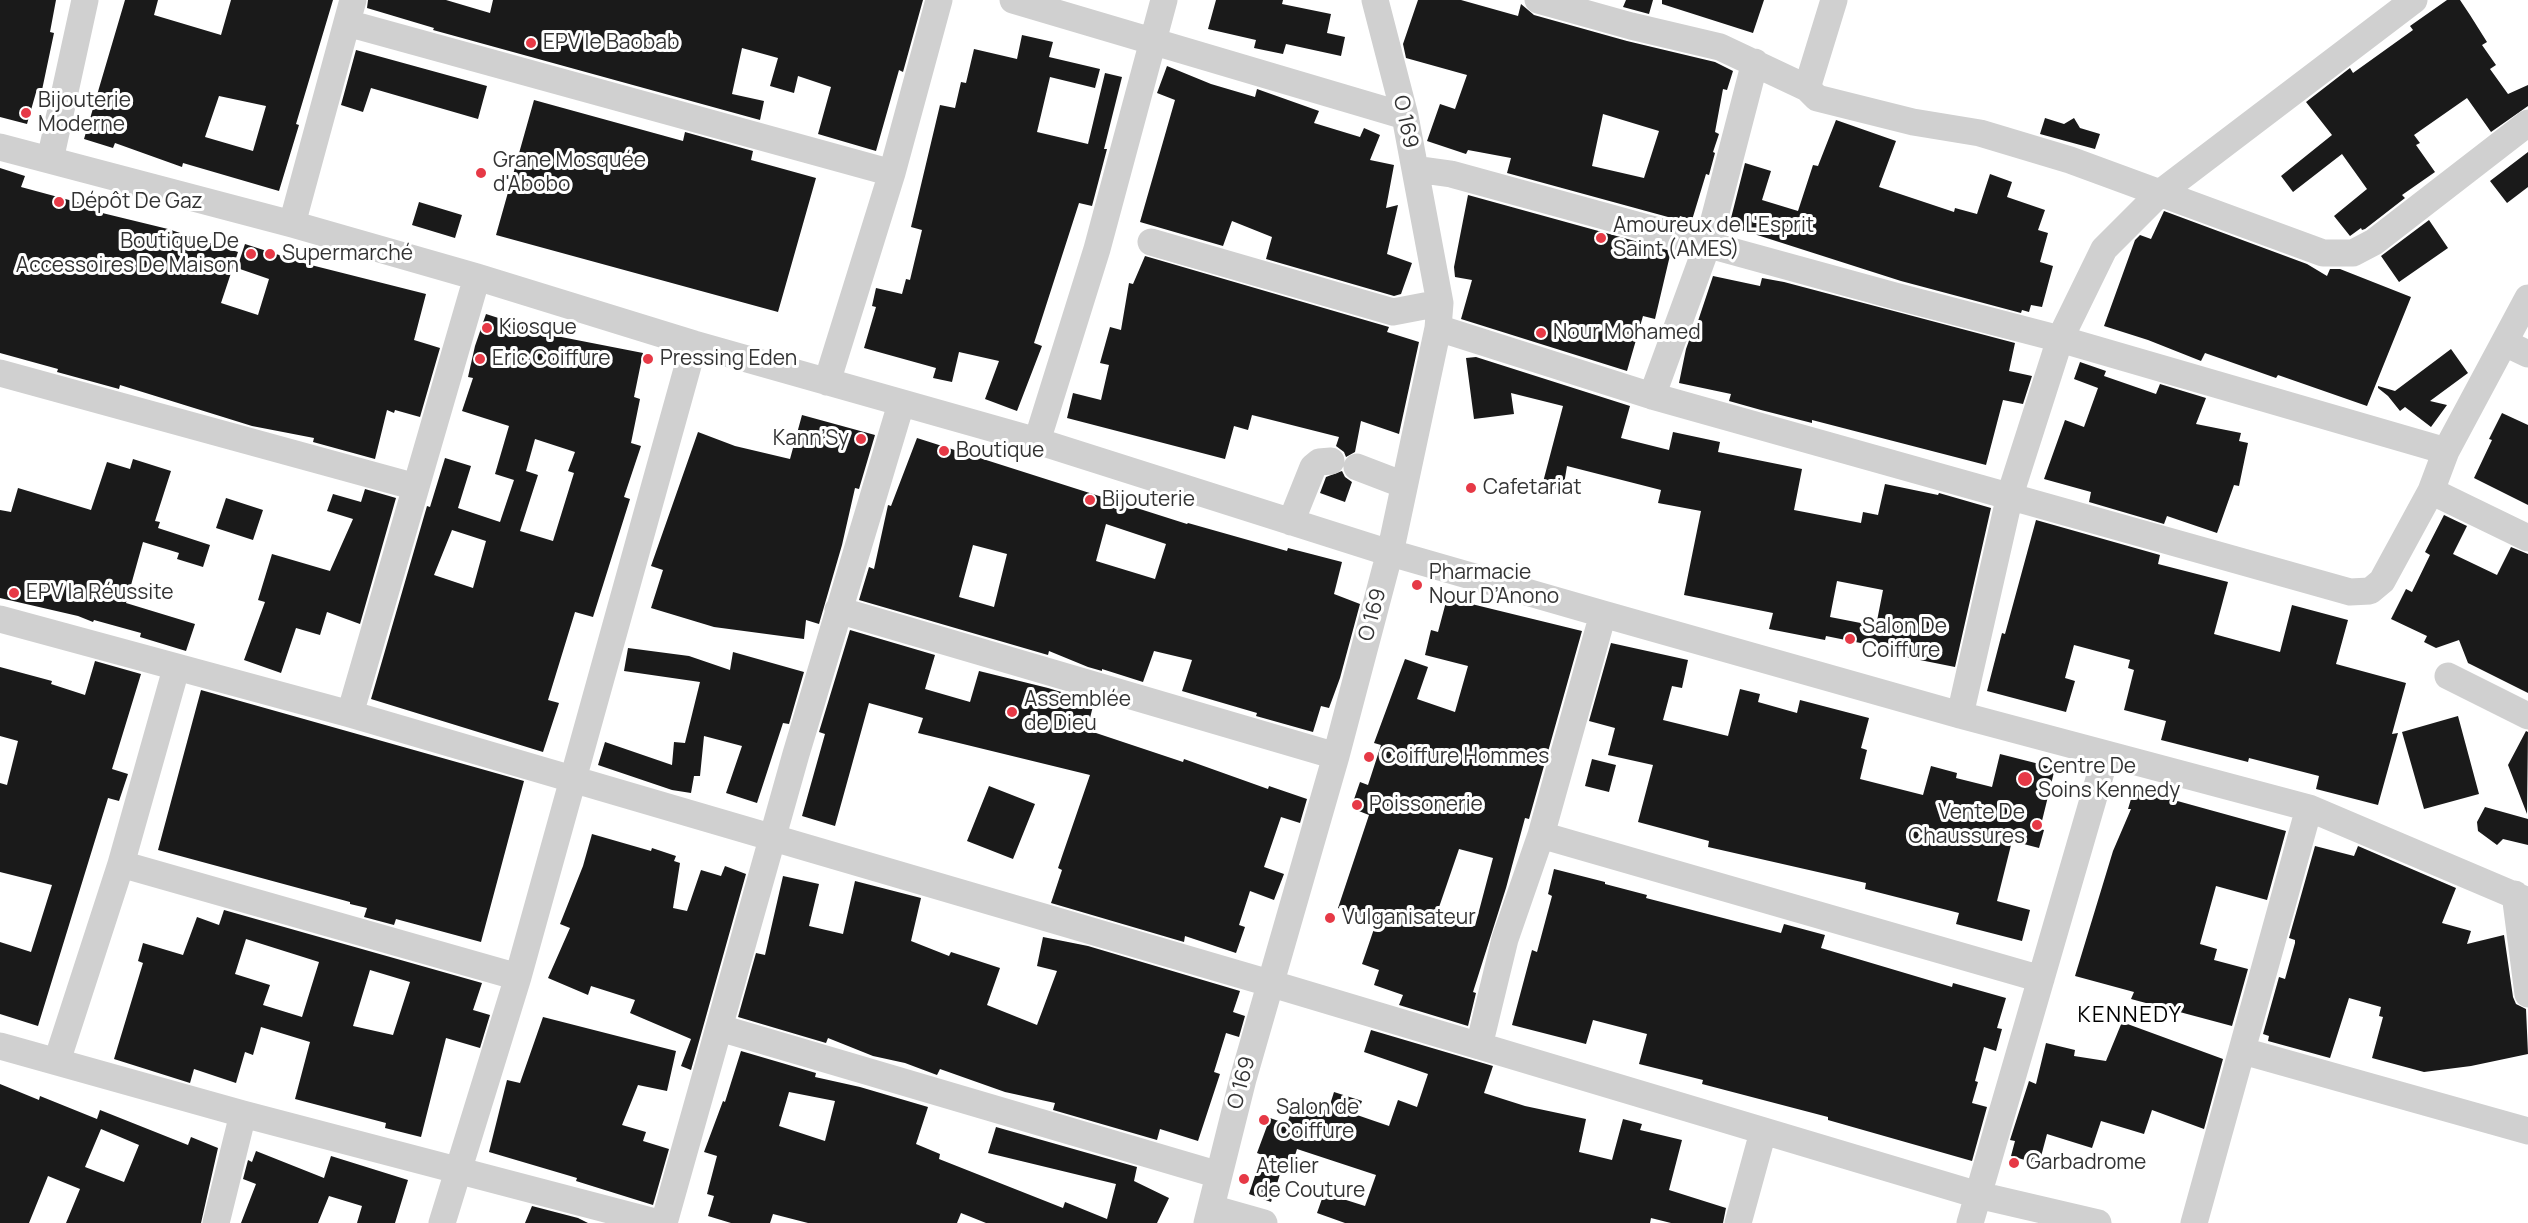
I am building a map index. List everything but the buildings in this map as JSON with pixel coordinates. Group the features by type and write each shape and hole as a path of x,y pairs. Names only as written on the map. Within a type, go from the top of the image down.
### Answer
{"street":[{"path":"50,160 85,0"},
{"path":"827,382 892,172 939,0"},
{"path":"1013,0 1405,116"},
{"path":"1037,441 1097,249 1164,0"},
{"name":"O 169","path":"1209,1215 1269,983 1336,756 1390,553 1439,315 1405,116 1375,0"},
{"path":"1383,28 1396,0"},
{"path":"1538,0 1631,26 1720,47 1807,88 1817,98 1913,122 1980,133 2070,160 2323,253 2353,253 2374,242 2528,123"},
{"path":"1807,88 1834,0"},
{"path":"1960,715 2010,495 2060,339 2104,249 2160,193 2414,0"},
{"path":"292,224 350,11 892,172"},
{"path":"1652,396 1708,243 1755,62"},
{"path":"0,147 292,224 477,277 694,344 1037,441 1390,553 1603,615 1960,715 2309,808 2521,897 2528,994"},
{"path":"1415,169 1451,174 1540,200 1708,243 1884,293 2060,339 2446,451"},
{"path":"1151,242 1393,312 1439,315 1652,396 2350,591 2370,591 2382,581 2431,491 2446,451 2516,348 2528,298"},
{"path":"350,714 477,277"},
{"path":"442,1223 518,977 694,344"},
{"path":"0,373 416,488"},
{"path":"664,1223 772,838 901,404"},
{"path":"1291,522 1313,467 1318,462 1331,461"},
{"path":"1357,467 1404,485"},
{"path":"2431,491 2528,538"},
{"path":"838,610 1336,756"},
{"path":"1479,1046 1505,939 1541,835 1603,615"},
{"path":"0,619 176,669 350,714 1269,983 1978,1195 2098,1223"},
{"path":"57,1061 121,864 176,669"},
{"path":"2448,676 2528,716"},
{"path":"1970,1223 2106,754"},
{"path":"2194,1223 2309,808"},
{"path":"1541,835 2041,979"},
{"path":"121,864 518,977"},
{"path":"720,1028 1219,1175"},
{"path":"0,1046 243,1114 659,1223"},
{"path":"2243,1051 2528,1131"},
{"path":"216,1223 243,1114"},
{"path":"1738,1223 1763,1132"},
{"path":"1209,1215 1264,1223"}],"place":[{"name":"EPV le Baobab","path":"531,43"},
{"name":"Bijouterie Moderne","path":"26,113"},
{"name":"Grane Mosquée d'Abobo","path":"481,173"},
{"name":"Dépôt De Gaz","path":"59,202"},
{"name":"Amoureux de L'Esprit Saint (AMES)","path":"1601,238"},
{"name":"Boutique De Accessoires De Maison","path":"251,254"},
{"name":"Supermarché","path":"270,254"},
{"name":"Kiosque","path":"487,328"},
{"name":"Nour Mohamed","path":"1541,333"},
{"name":"Eric Coiffure","path":"480,359"},
{"name":"Pressing Eden","path":"648,359"},
{"name":"Kann’Sy","path":"861,439"},
{"name":"Boutique","path":"944,451"},
{"name":"Cafetariat","path":"1471,488"},
{"name":"Bijouterie","path":"1090,500"},
{"name":"Pharmacie Nour D’Anono","path":"1417,585"},
{"name":"EPV la Réussite","path":"14,593"},
{"name":"Salon De Coiffure","path":"1850,639"},
{"name":"Assemblée de Dieu","path":"1012,712"},
{"name":"Coiffure Hommes","path":"1369,757"},
{"name":"Centre De Soins Kennedy","path":"2025,779"},
{"name":"Poissonerie","path":"1357,805"},
{"name":"Vente De Chaussures","path":"2037,825"},
{"name":"Vulganisateur","path":"1330,918"},
{"name":"Salon de Coiffure","path":"1264,1120"},
{"name":"Garbadrome","path":"2014,1163"},
{"name":"Atelier de Couture","path":"1244,1179"}],"district":[{"name":"KENNEDY","path":"2130,1016"}]}
